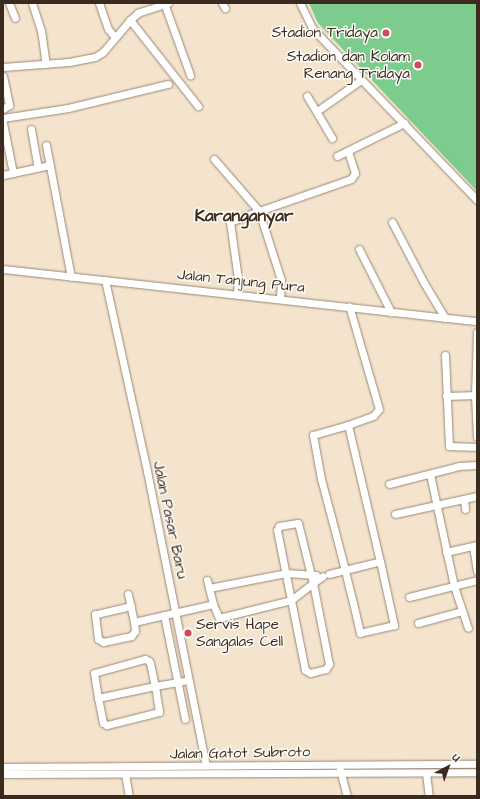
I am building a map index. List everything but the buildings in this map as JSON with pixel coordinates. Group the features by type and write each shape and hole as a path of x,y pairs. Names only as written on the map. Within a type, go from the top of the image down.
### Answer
{"street":[{"path":"9,3 15,18"},
{"path":"32,3 41,30 46,64"},
{"path":"99,3 108,29 115,38"},
{"path":"3,67 46,64 98,56 138,13 166,3 190,75"},
{"path":"300,3 312,28 477,200"},
{"path":"130,20 198,106"},
{"path":"3,76 6,107"},
{"path":"316,111 361,80"},
{"path":"3,118 68,108 168,84"},
{"path":"307,96 332,138"},
{"path":"3,123 13,173"},
{"path":"337,156 348,152 404,123"},
{"path":"31,129 38,167"},
{"path":"46,145 71,277"},
{"path":"237,294 238,279 230,222 351,179 355,173 348,152"},
{"path":"214,159 259,211 281,280 280,298"},
{"path":"3,175 50,165"},
{"path":"392,222 424,283 445,318"},
{"path":"359,248 391,312"},
{"name":"Jalan Tanjung Pura","path":"3,269 280,298 477,321"},
{"name":"Jalan Pasar Baru","path":"104,280 176,612 188,680 206,765"},
{"path":"348,425 394,625 360,633 321,479 313,435 373,416 379,409 349,306"},
{"path":"477,332 477,437"},
{"path":"445,355 449,446 477,447"},
{"path":"446,396 476,395"},
{"path":"389,484 459,466 477,465"},
{"path":"430,474 454,586 468,628"},
{"path":"395,514 477,496"},
{"path":"464,499 465,509"},
{"path":"297,522 311,574 329,664 326,669 310,672 305,670 278,528 297,522"},
{"path":"446,552 475,546 477,571"},
{"path":"329,574 380,561"},
{"path":"207,580 209,588 214,604 219,618 291,600 322,576 286,573 209,588"},
{"path":"409,597 477,580"},
{"path":"128,594 131,606 136,631 131,636 103,642 97,638 95,614 131,606"},
{"path":"134,622 214,604"},
{"path":"418,623 462,611"},
{"path":"164,615 185,719"},
{"path":"146,659 150,663 155,686 159,711 156,715 106,725 103,723 94,673 146,659"},
{"path":"98,698 188,680"},
{"name":"Jalan Gatot Subroto","path":"3,767 477,764"},
{"path":"340,765 346,796"},
{"path":"426,772 429,796"},
{"name":"Jalan Gatot Subroto","path":"3,774 477,772"},
{"path":"124,774 129,796"}],"green space":[{"name":"Stadion dan Kolam Renang Tridaya","path":"309,3 477,3 477,191 318,23"}],"place":[{"name":"Stadion Tridaya","path":"386,33"},
{"name":"Stadion dan Kolam Renang Tridaya","path":"418,65"},
{"name":"Servis Hape Sangalas Cell","path":"188,633"}],"district":[{"name":"Karanganyar","path":"244,217"}]}
